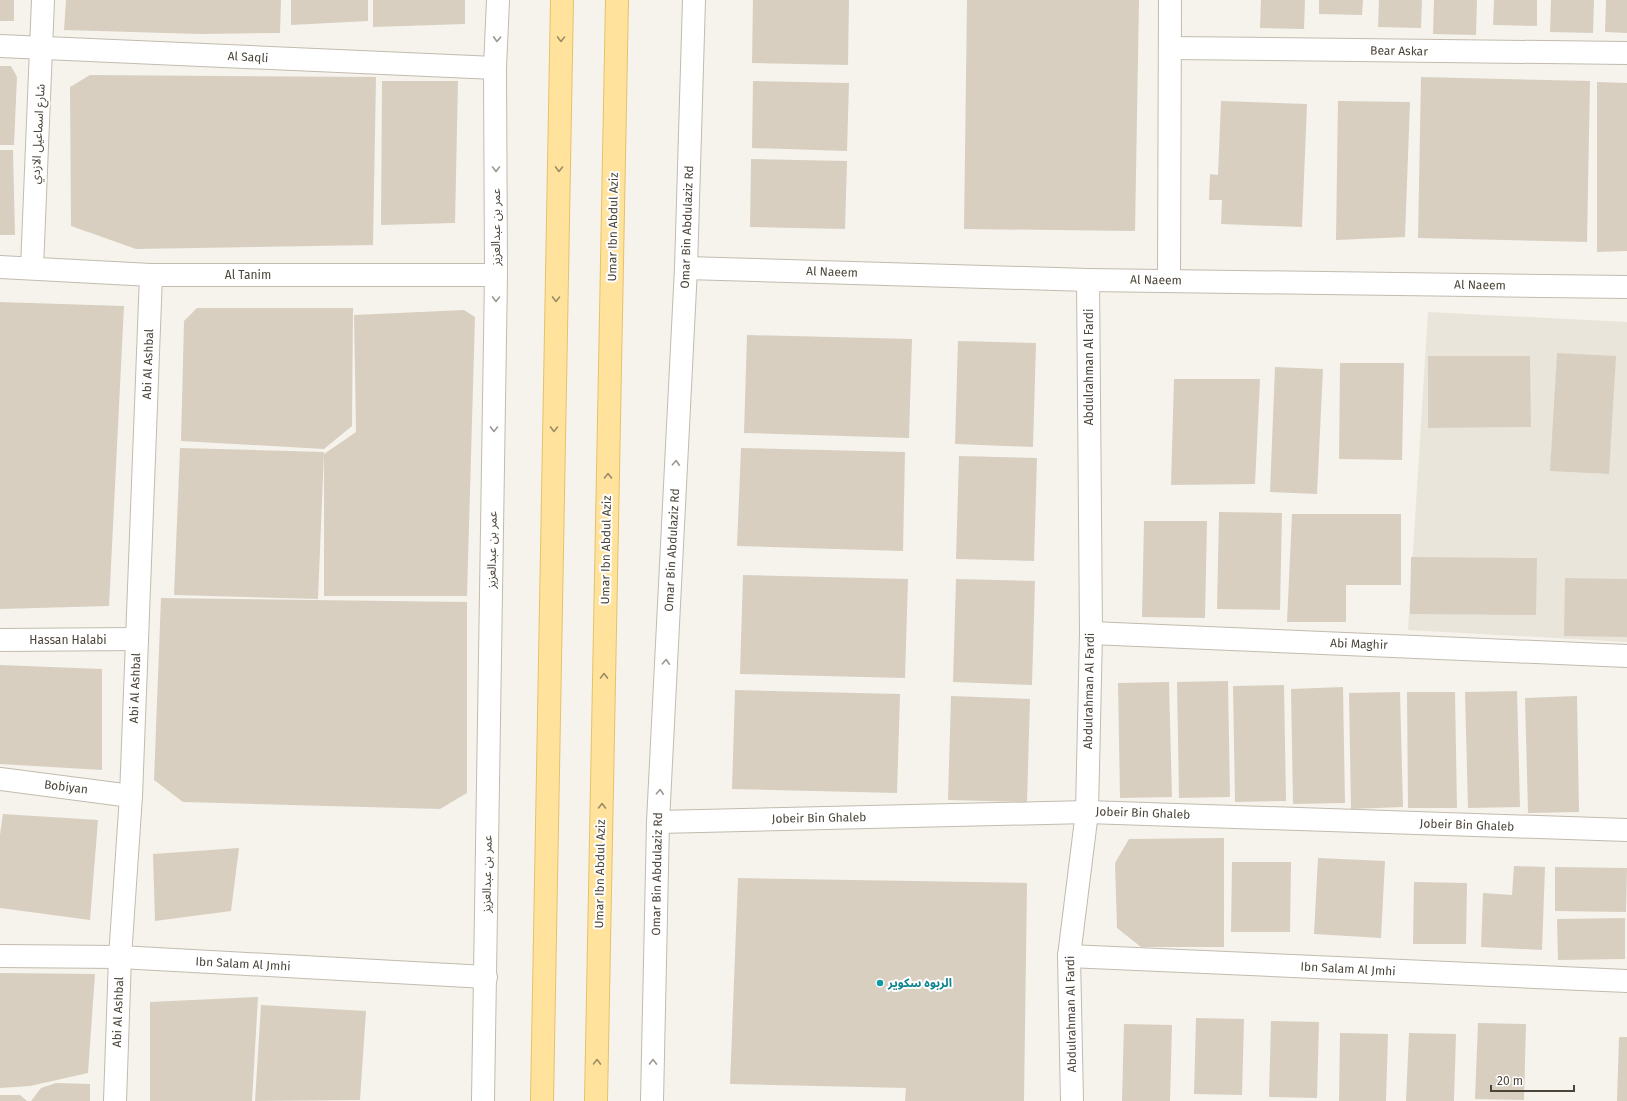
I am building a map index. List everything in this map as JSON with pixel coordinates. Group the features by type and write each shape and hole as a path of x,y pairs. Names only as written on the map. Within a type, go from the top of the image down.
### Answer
{"main road":[{"path":"542,1101 562,0"},
{"name":"Umar Ibn Abdul Aziz","path":"596,1101 617,0"}],"street":[{"name":"شارع اسماعيل الازدي","path":"32,268 43,0"},
{"name":"عمر بن عبدالعزيز","path":"483,1101 496,275 495,68 498,0"},
{"name":"Omar Bin Abdulaziz Rd","path":"652,1101 658,822 686,268 694,0"},
{"path":"1169,280 1170,0"},
{"name":"Al Saqli","path":"0,46 495,68"},
{"name":"Bear Askar","path":"1170,48 1627,53"},
{"name":"Al Tanim","path":"0,267 151,275 496,275"},
{"name":"Al Naeem","path":"686,268 1088,280 1627,287"},
{"name":"Abi Al Ashbal","path":"115,1101 120,958 131,796 151,275"},
{"name":"Abdulrahman Al Fardi","path":"1072,1101 1070,956 1087,812 1090,633 1088,280"},
{"name":"Abi Maghir","path":"1090,633 1627,656"},
{"name":"Hassan Halabi","path":"0,640 137,639"},
{"name":"Bobiyan","path":"0,779 131,796"},
{"name":"Jobeir Bin Ghaleb","path":"658,822 1087,812 1627,830"},
{"name":"Ibn Salam Al Jmhi","path":"0,956 120,958 486,977"},
{"name":"Ibn Salam Al Jmhi","path":"1070,956 1627,981"}],"shaded area":[{"path":"1428,312 1627,322 1627,642 1408,630"}],"building":[{"path":"0,0 14,0 14,21 0,21"},
{"path":"66,0 281,0 280,33 200,34 64,30"},
{"path":"291,0 368,0 368,21 291,25"},
{"path":"373,0 465,0 465,24 373,27"},
{"path":"753,0 849,0 848,65 752,63"},
{"path":"967,0 1139,0 1135,231 964,229"},
{"path":"1261,0 1305,0 1304,29 1260,28"},
{"path":"1319,0 1363,0 1362,15 1319,14"},
{"path":"1379,0 1422,0 1421,28 1378,27"},
{"path":"1434,0 1477,0 1476,35 1433,34"},
{"path":"1494,0 1537,0 1537,26 1493,25"},
{"path":"1551,0 1594,0 1593,33 1550,32"},
{"path":"1606,0 1627,0 1627,33 1605,32"},
{"path":"0,66 11,66 17,77 14,145 0,145"},
{"path":"90,75 376,77 373,245 136,249 71,226 70,87"},
{"path":"1421,77 1590,81 1587,242 1418,238"},
{"path":"382,81 458,81 455,223 381,225"},
{"path":"753,81 849,83 847,151 752,148"},
{"path":"1597,82 1627,83 1627,251 1597,252"},
{"path":"1221,101 1307,104 1302,227 1221,224 1222,200 1209,200 1210,174 1218,175"},
{"path":"1338,101 1410,102 1405,237 1336,240"},
{"path":"0,150 13,150 15,235 0,235"},
{"path":"751,159 847,161 845,229 750,227"},
{"path":"0,302 124,306 109,606 0,609"},
{"path":"197,308 353,308 352,426 324,449 181,441 184,321"},
{"path":"464,310 475,317 467,596 324,596 324,454 356,432 354,315"},
{"path":"747,335 912,339 909,438 744,433"},
{"path":"958,341 1036,343 1033,447 955,444"},
{"path":"1557,353 1616,356 1609,474 1550,471"},
{"path":"1428,356 1530,356 1531,427 1428,428"},
{"path":"1340,363 1404,363 1402,460 1339,459"},
{"path":"1275,367 1323,369 1317,494 1270,492"},
{"path":"1174,379 1260,379 1255,484 1171,485"},
{"path":"180,448 324,452 318,599 174,595"},
{"path":"741,448 905,452 903,551 737,546"},
{"path":"959,456 1037,458 1034,561 956,559"},
{"path":"1219,512 1282,513 1280,610 1217,609"},
{"path":"1292,514 1401,514 1401,585 1346,585 1346,622 1287,622"},
{"path":"1144,521 1207,521 1205,618 1142,617"},
{"path":"1411,557 1537,558 1536,615 1410,614"},
{"path":"743,575 908,579 905,678 740,674"},
{"path":"1565,578 1627,579 1627,637 1564,636"},
{"path":"956,579 1035,581 1032,685 953,682"},
{"path":"161,598 467,602 467,793 440,809 183,802 154,780"},
{"path":"0,665 102,669 102,770 0,764"},
{"path":"1228,681 1230,797 1179,798 1177,682"},
{"path":"1169,682 1172,797 1120,798 1118,683"},
{"path":"1284,685 1286,801 1235,802 1233,686"},
{"path":"1343,687 1345,803 1293,804 1291,689"},
{"path":"735,690 900,694 897,793 732,789"},
{"path":"1517,691 1520,807 1468,808 1465,692"},
{"path":"1400,692 1403,807 1351,809 1349,693"},
{"path":"1407,692 1455,692 1457,808 1408,808"},
{"path":"951,696 1030,699 1027,802 948,800"},
{"path":"1577,696 1579,812 1528,813 1525,698"},
{"path":"3,814 98,820 90,920 0,908 0,835"},
{"path":"1224,838 1224,947 1141,947 1117,928 1115,863 1129,839"},
{"path":"239,848 231,911 155,921 153,854"},
{"path":"1318,858 1385,861 1381,938 1314,934"},
{"path":"1232,862 1291,862 1290,932 1231,932"},
{"path":"1514,866 1545,867 1542,950 1481,947 1483,893 1512,895"},
{"path":"1555,867 1627,868 1626,912 1555,911"},
{"name":"الربوه سكوير","path":"738,878 1027,883 1024,1101 905,1101 906,1088 730,1084"},
{"path":"1414,882 1467,883 1466,944 1413,944"},
{"path":"1625,918 1625,959 1558,960 1557,919"},
{"path":"0,973 95,974 88,1073 30,1086 0,1088"},
{"path":"258,997 252,1101 150,1101 150,1002"},
{"path":"261,1005 366,1011 360,1100 255,1101"},
{"path":"1196,1018 1244,1019 1242,1095 1194,1094"},
{"path":"1271,1021 1319,1022 1317,1098 1269,1097"},
{"path":"1478,1023 1526,1024 1524,1100 1475,1099"},
{"path":"1124,1024 1172,1025 1170,1101 1122,1101"},
{"path":"1340,1033 1388,1034 1386,1101 1339,1101"},
{"path":"1409,1033 1456,1034 1454,1101 1406,1101"},
{"path":"1619,1037 1627,1037 1627,1101 1617,1101"},
{"path":"56,1083 90,1084 90,1101 31,1101 41,1088"},
{"path":"0,1095 20,1095 27,1101 0,1101"}],"place":[{"name":"الربوه سكوير","path":"880,983"}]}
